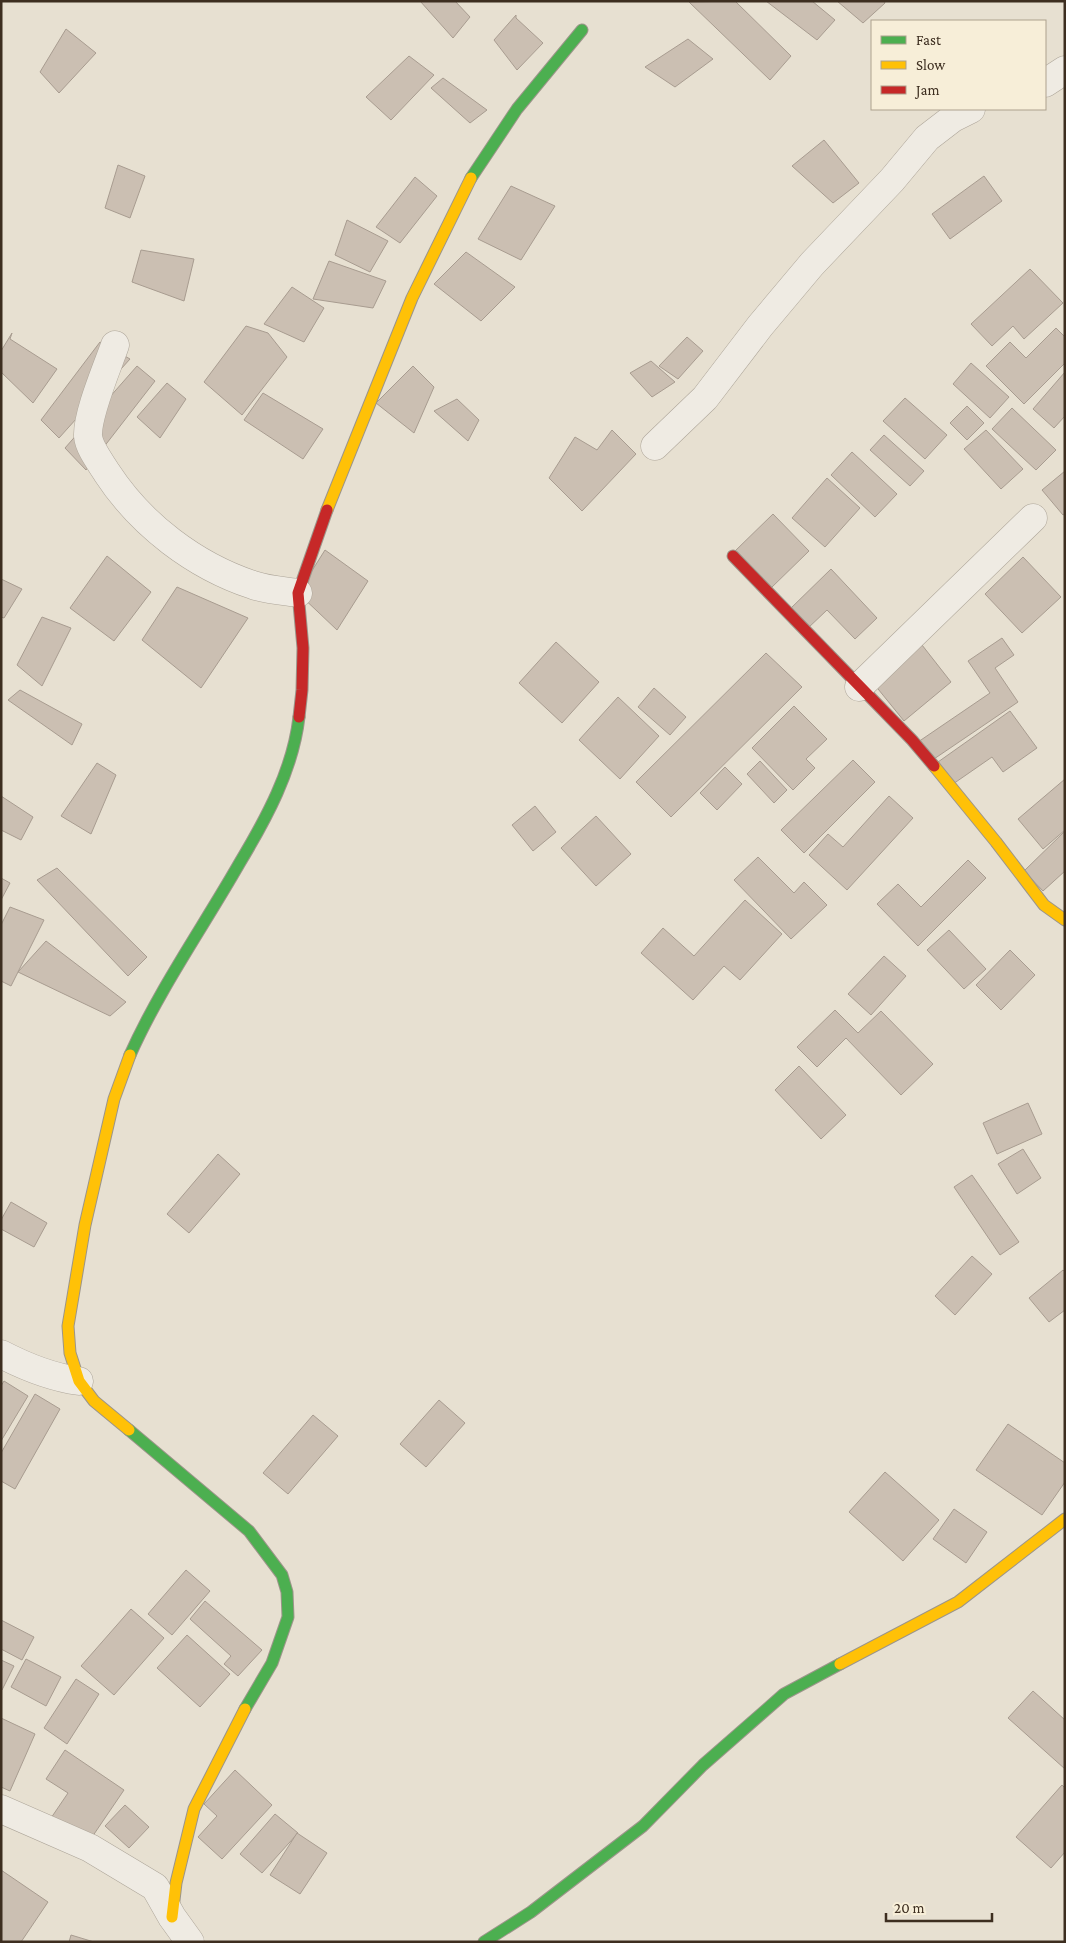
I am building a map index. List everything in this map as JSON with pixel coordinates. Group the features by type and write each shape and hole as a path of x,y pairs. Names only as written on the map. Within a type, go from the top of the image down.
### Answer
{"street":[{"path":"172,1917 176,1883 194,1809 242,1714 272,1663 288,1616 287,1592 282,1575 249,1531 94,1402 79,1381 70,1352 68,1326 84,1225 114,1099 130,1054 150,1013 259,830 282,781 297,733 302,690 303,648 298,593 320,526 412,298 445,227 480,162 517,109 582,30"},
{"path":"1046,82 1065,70"},
{"path":"655,446 706,398 760,326 812,264 892,180 927,138 953,118 969,110"},
{"path":"115,345 89,421 88,438 113,482 131,505 165,537 192,557 254,586 298,593"},
{"path":"859,687 1033,518"},
{"path":"732,556 795,618 859,687 912,740 996,842 1044,905 1065,920"},
{"path":"1,1354 32,1369 63,1379 79,1381"},
{"path":"484,1942 531,1912 642,1826 703,1765 784,1694 958,1602 1065,1519"},
{"path":"1,1809 90,1848 156,1887 172,1917 190,1942"}],"building":[{"path":"420,1 455,1 470,17 453,38"},
{"path":"735,1 791,56 770,80 689,2"},
{"path":"766,1 812,1 835,20 817,40"},
{"path":"837,1 884,1 885,3 863,23"},
{"path":"516,15 516,18 543,43 517,70 494,40"},
{"path":"66,29 96,53 59,93 40,72"},
{"path":"688,39 713,59 675,87 645,67"},
{"path":"409,56 434,75 391,120 366,97"},
{"path":"443,78 487,110 470,123 431,88"},
{"path":"824,140 859,183 833,203 792,166"},
{"path":"118,165 145,176 130,218 105,208"},
{"path":"984,176 1002,201 950,239 932,214"},
{"path":"415,177 437,196 400,243 376,227"},
{"path":"511,186 555,206 521,260 478,239"},
{"path":"347,220 388,241 370,272 335,255"},
{"path":"141,250 194,259 184,301 132,282"},
{"path":"466,252 515,287 481,321 434,284"},
{"path":"329,261 386,281 373,308 313,299"},
{"path":"1030,269 1063,303 1024,339 1013,326 992,346 971,324"},
{"path":"292,287 324,308 304,342 264,324"},
{"path":"246,326 268,333 287,357 242,415 204,382"},
{"path":"1056,328 1065,337 1065,363 1024,404 986,366 1010,342 1026,358"},
{"path":"12,333 10,339 57,369 33,403 1,372 1,351"},
{"path":"687,337 703,351 678,379 659,366"},
{"path":"100,342 130,359 59,438 41,420"},
{"path":"651,361 675,382 652,397 630,373"},
{"path":"971,363 1009,397 990,418 953,384"},
{"path":"137,366 155,381 86,470 65,448"},
{"path":"413,366 434,387 414,433 376,403"},
{"path":"1065,372 1065,416 1054,428 1033,409"},
{"path":"167,383 186,399 160,438 137,417"},
{"path":"263,393 323,429 303,459 244,420"},
{"path":"905,398 947,435 925,459 883,421"},
{"path":"457,399 479,420 468,441 434,411"},
{"path":"967,406 984,423 967,440 950,423"},
{"path":"1012,408 1056,450 1036,470 992,429"},
{"path":"612,430 636,454 582,511 549,478 575,437 597,450"},
{"path":"986,430 1023,469 1001,489 964,449"},
{"path":"884,435 924,471 910,486 870,450"},
{"path":"852,452 897,494 875,517 831,475"},
{"path":"1065,471 1065,514 1063,515 1042,490"},
{"path":"827,478 860,508 825,547 792,518"},
{"path":"773,514 809,551 770,589 734,552"},
{"path":"325,550 368,581 337,630 298,593"},
{"path":"107,556 151,592 114,641 70,608"},
{"path":"1023,557 1061,597 1022,633 985,594"},
{"path":"831,569 877,618 855,639 827,610 807,629 789,610"},
{"path":"1,579 22,589 4,618 1,617"},
{"path":"177,587 248,618 201,688 142,640"},
{"path":"42,617 71,628 42,686 17,665"},
{"path":"1002,638 1014,655 995,668 1018,702 931,761 918,742 990,693 968,661"},
{"path":"556,642 599,682 562,723 519,683"},
{"path":"922,645 951,682 904,721 874,684"},
{"path":"766,653 802,687 671,817 636,782"},
{"path":"654,688 686,717 670,735 638,707"},
{"path":"20,690 82,724 72,745 8,700"},
{"path":"618,697 659,736 620,779 579,740"},
{"path":"794,706 827,739 806,759 815,768 793,790 752,748"},
{"path":"1010,711 1037,748 1003,772 992,757 953,784 938,762"},
{"path":"853,760 875,782 804,853 781,830"},
{"path":"760,761 787,790 774,803 747,774"},
{"path":"97,763 116,775 91,834 61,816"},
{"path":"725,767 742,784 717,810 700,793"},
{"path":"1065,779 1065,830 1043,849 1018,819"},
{"path":"1,796 33,817 21,840 1,830"},
{"path":"889,796 913,818 847,890 809,855 828,834 843,847"},
{"path":"535,806 556,832 533,851 512,825"},
{"path":"596,816 631,854 596,886 561,848"},
{"path":"1064,832 1065,871 1043,891 1024,871"},
{"path":"758,857 794,893 804,882 827,905 791,939 734,880"},
{"path":"968,860 986,878 918,946 877,904 898,884 921,907"},
{"path":"57,868 147,957 128,976 37,880"},
{"path":"1,878 10,883 1,900"},
{"path":"745,900 782,934 740,980 724,966 693,1000 641,953 663,928 694,956"},
{"path":"10,907 44,920 11,986 1,981 1,925"},
{"path":"949,930 986,969 964,989 927,950"},
{"path":"46,941 126,1002 110,1016 18,972"},
{"path":"1010,950 1035,975 1001,1010 976,985"},
{"path":"884,956 906,976 871,1015 848,994"},
{"path":"835,1010 858,1033 881,1011 933,1064 901,1095 846,1038 817,1067 797,1047"},
{"path":"799,1066 846,1115 821,1139 775,1090"},
{"path":"1028,1103 1042,1134 997,1154 983,1123"},
{"path":"1023,1149 1041,1178 1017,1194 998,1164"},
{"path":"218,1154 240,1174 189,1233 167,1214"},
{"path":"972,1175 1019,1242 1000,1255 954,1187"},
{"path":"11,1202 47,1223 34,1247 1,1229 1,1220"},
{"path":"972,1256 992,1274 955,1315 935,1296"},
{"path":"1063,1270 1065,1272 1065,1310 1049,1322 1029,1298"},
{"path":"4,1381 28,1396 1,1441 1,1386"},
{"path":"35,1394 60,1409 15,1489 1,1481 1,1453"},
{"path":"439,1400 465,1423 426,1467 400,1444"},
{"path":"313,1415 338,1436 288,1494 263,1473"},
{"path":"1008,1424 1065,1463 1065,1482 1042,1515 976,1470"},
{"path":"885,1472 939,1520 903,1561 849,1512"},
{"path":"954,1509 987,1532 966,1563 933,1539"},
{"path":"186,1570 210,1591 172,1635 148,1614"},
{"path":"205,1601 262,1650 238,1676 224,1664 231,1656 190,1619"},
{"path":"131,1609 164,1638 114,1695 81,1666"},
{"path":"1,1620 34,1637 22,1660 1,1649"},
{"path":"187,1635 230,1674 200,1707 157,1668"},
{"path":"26,1659 61,1677 46,1706 11,1687"},
{"path":"1,1660 14,1666 2,1690 1,1689"},
{"path":"76,1679 99,1694 67,1744 44,1728"},
{"path":"1033,1691 1065,1720 1065,1769 1008,1718"},
{"path":"1,1718 35,1734 10,1791 1,1787"},
{"path":"65,1750 124,1790 88,1843 51,1818 68,1793 46,1779"},
{"path":"235,1770 272,1805 222,1859 198,1837 217,1816 204,1804"},
{"path":"1062,1785 1065,1788 1065,1852 1051,1868 1016,1837"},
{"path":"125,1805 149,1827 129,1848 105,1826"},
{"path":"275,1814 298,1833 262,1873 240,1854"},
{"path":"297,1833 327,1853 300,1894 270,1875"},
{"path":"1,1870 48,1902 21,1942 1,1942"},
{"path":"71,1935 94,1942 69,1942"}],"traffic: fast":[{"path":"471,178 517,109 582,30"},
{"path":"130,1055 168,982 268,812 291,756 299,717"},
{"path":"129,1430 249,1531 282,1575 287,1592 288,1617 272,1663 245,1709"},
{"path":"484,1942 531,1912 643,1826 703,1765 784,1694 840,1664"}],"traffic: slow":[{"path":"327,510 412,298 471,178"},
{"path":"934,766 1044,905 1065,920"},
{"path":"129,1430 94,1401 79,1381 70,1353 68,1326 85,1225 114,1099 130,1055"},
{"path":"840,1664 958,1602 1065,1519"},
{"path":"172,1917 176,1883 194,1809 245,1709"}],"traffic: jam":[{"path":"299,717 303,648 298,593 327,510"},
{"path":"733,556 912,740 934,766"}]}
